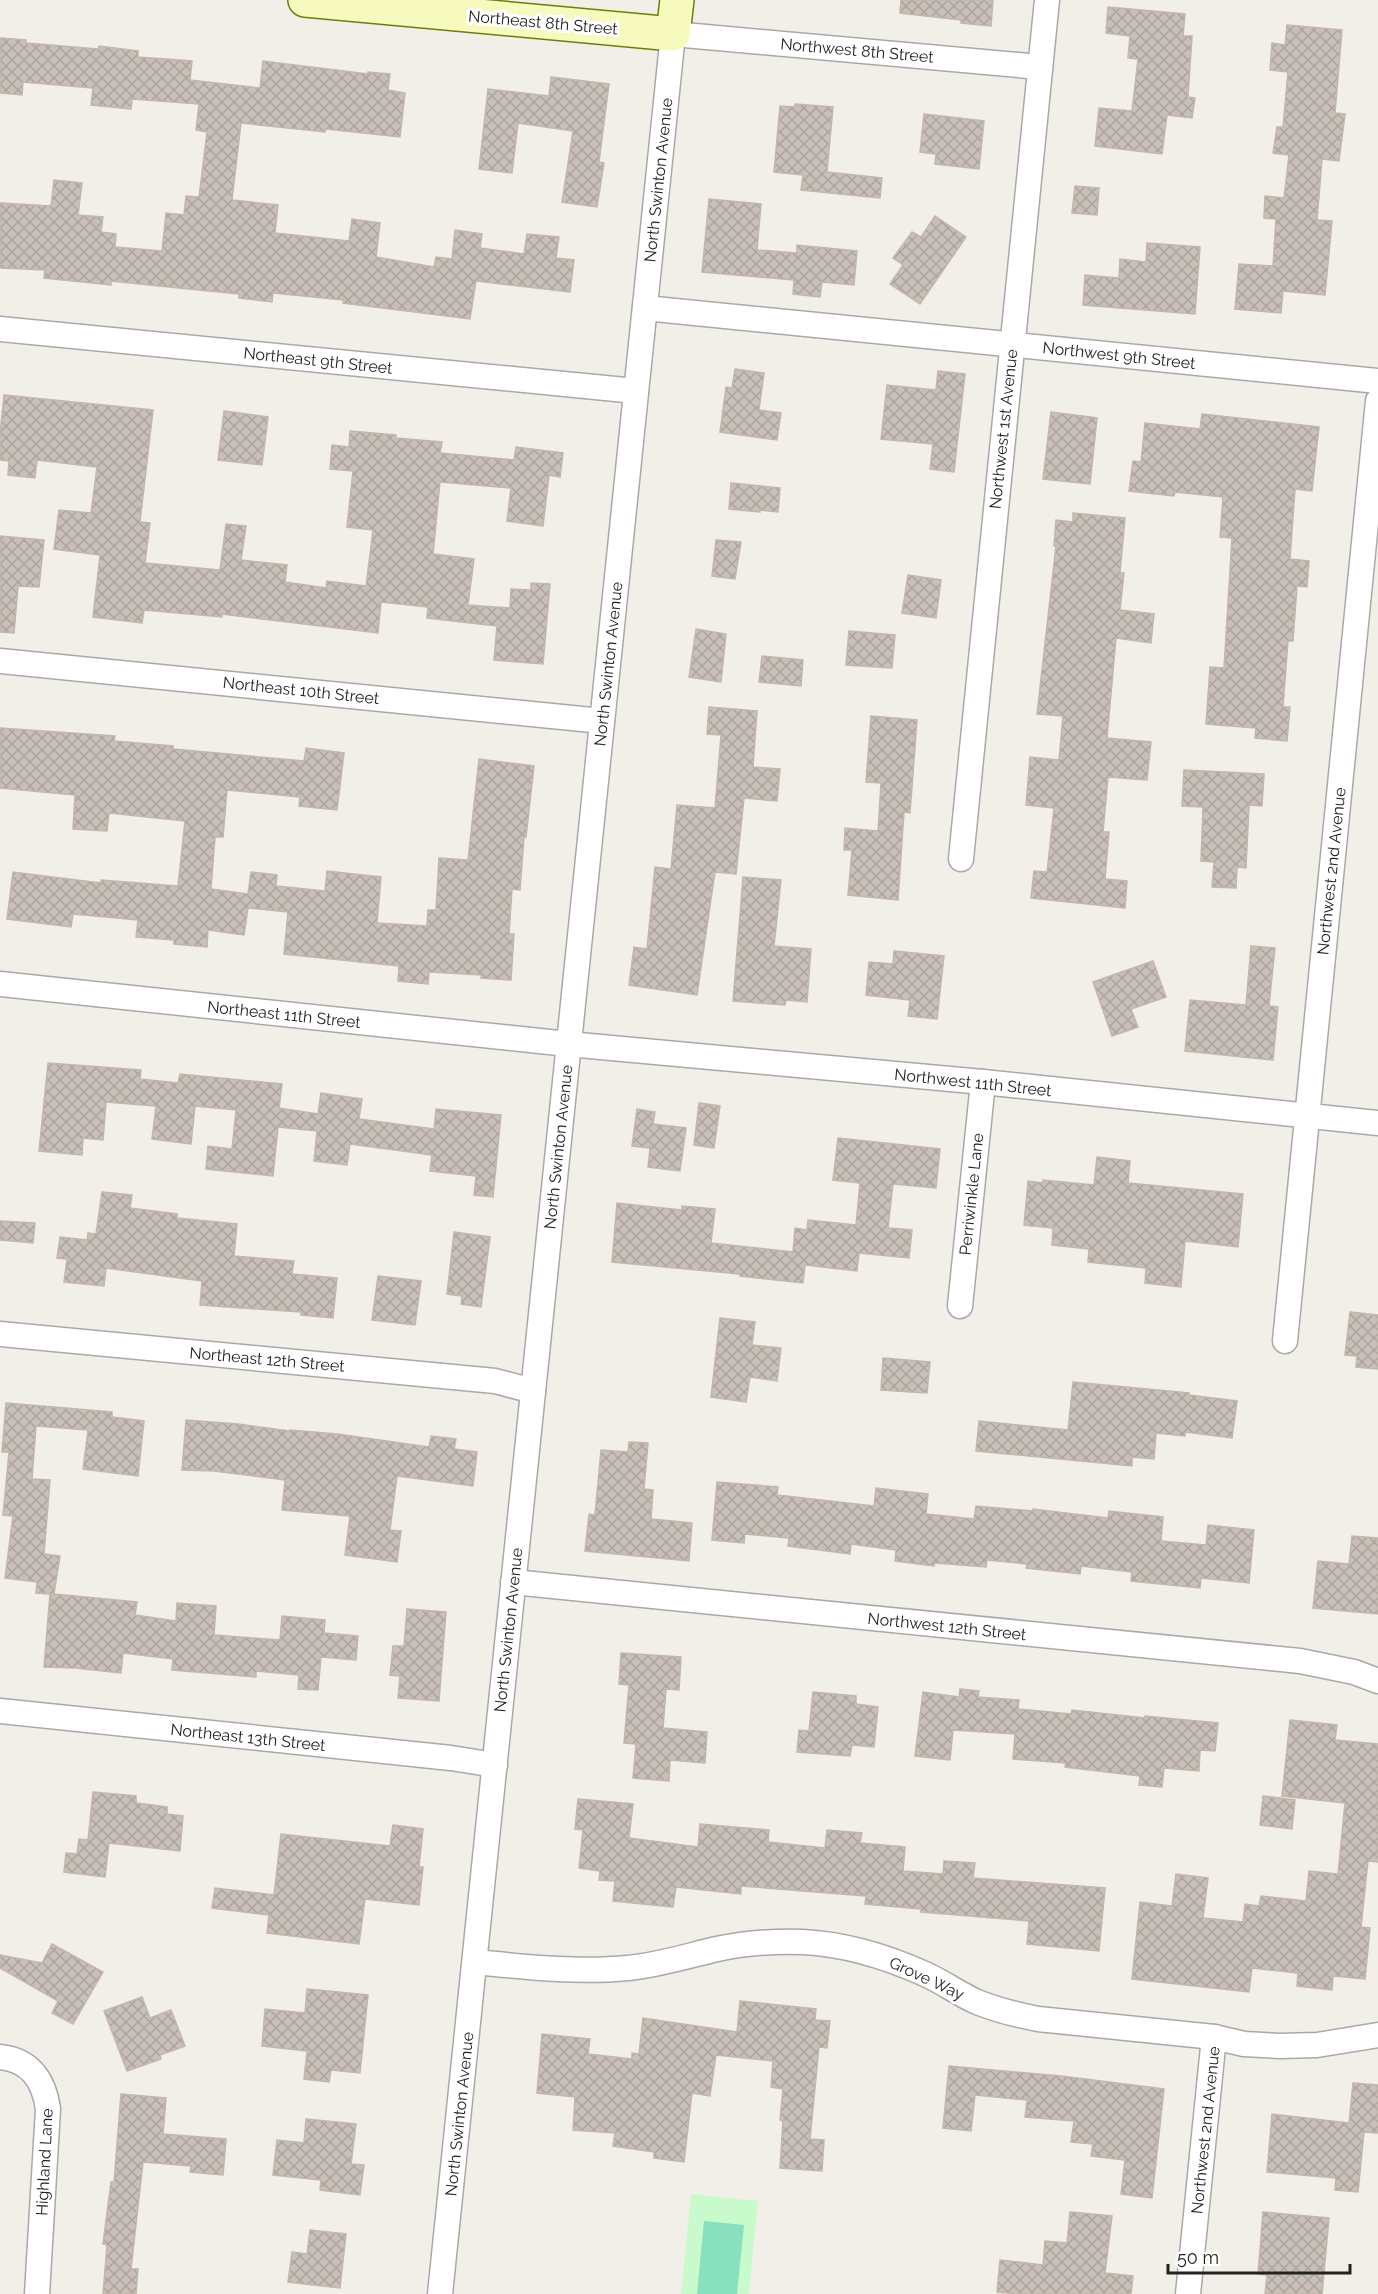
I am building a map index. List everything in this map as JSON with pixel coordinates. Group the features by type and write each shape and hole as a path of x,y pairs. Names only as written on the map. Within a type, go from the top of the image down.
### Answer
{"street":[{"name":"Northeast 8th Street","path":"305,0 673,34"},
{"name":"North Swinton Avenue","path":"440,2294 677,0"},
{"name":"Northwest 1st Avenue","path":"961,859 1047,0"},
{"name":"Northwest 8th Street","path":"673,34 1040,67"},
{"name":"Northwest 9th Street","path":"645,308 1378,381"},
{"name":"Northeast 9th Street","path":"0,329 636,391"},
{"name":"Northwest 2nd Avenue","path":"1285,1341 1378,401"},
{"name":"Northeast 10th Street","path":"0,660 602,721"},
{"name":"Northeast 11th Street","path":"0,984 568,1044"},
{"name":"Northwest 11th Street","path":"568,1044 983,1082 1378,1123"},
{"name":"Perriwinkle Lane","path":"960,1306 983,1082"},
{"name":"Northeast 12th Street","path":"0,1334 495,1381 533,1391"},
{"name":"Northwest 12th Street","path":"513,1582 1300,1661 1354,1672 1378,1681"},
{"name":"Northeast 13th Street","path":"0,1711 451,1758 495,1765"},
{"name":"Grove Way","path":"474,1962 573,1971 628,1968 664,1962 719,1948 762,1942 804,1942 846,1947 887,1958 978,2002 1012,2014 1038,2019 1214,2037 1244,2044 1280,2046 1317,2045 1378,2035"},
{"name":"Northwest 2nd Avenue","path":"1188,2294 1214,2037"},
{"name":"Highland Lane","path":"0,2057 12,2058 26,2065 38,2077 46,2092 48,2109 38,2294"}],"green space":[{"path":"691,2194 758,2201 749,2294 681,2294"},
{"path":"704,2221 744,2225 737,2294 697,2294"}],"building":[{"path":"901,0 993,0 991,26 900,13"},
{"path":"1108,7 1185,14 1183,36 1192,36 1188,97 1195,98 1192,118 1167,115 1162,154 1095,146 1099,108 1132,111 1138,59 1128,58 1130,36 1106,33"},
{"path":"1287,25 1342,30 1335,113 1345,114 1339,161 1322,159 1317,220 1332,221 1325,295 1283,291 1281,313 1235,309 1239,264 1273,266 1276,219 1264,218 1265,196 1284,198 1289,155 1273,153 1277,127 1283,127 1288,72 1270,70 1272,43 1285,45"},
{"path":"0,38 26,40 26,43 98,49 99,46 138,51 138,57 192,61 190,80 260,88 263,61 368,74 368,72 390,74 388,90 405,93 400,137 241,123 232,200 278,205 275,233 349,241 352,219 380,223 376,257 434,267 436,257 452,259 455,230 482,234 480,248 524,254 527,234 559,237 556,258 574,260 570,292 476,281 470,319 343,303 344,300 273,293 272,302 239,298 239,294 111,281 111,285 44,278 45,270 0,268 0,203 51,206 54,180 82,183 78,215 103,217 101,232 116,234 115,247 162,251 166,213 184,215 186,196 199,197 207,132 196,130 199,104 132,99 131,109 91,105 93,88 23,82 22,95 0,93"},
{"path":"551,77 609,84 599,162 604,163 597,207 562,202 573,131 518,123 512,173 479,169 488,89 549,96"},
{"path":"795,104 833,107 827,172 882,178 880,198 801,190 803,175 774,172 780,106 795,107"},
{"path":"924,114 984,121 979,169 935,164 936,154 920,152"},
{"path":"1075,186 1099,188 1097,215 1072,213"},
{"path":"709,199 761,204 757,250 797,253 797,245 857,251 854,285 822,282 820,297 793,294 794,280 702,272"},
{"path":"935,216 966,237 920,304 890,284 903,265 893,258 912,232 921,237"},
{"path":"1147,243 1200,247 1195,314 1083,305 1085,275 1119,278 1120,259 1146,262"},
{"path":"735,369 764,373 759,410 781,413 777,440 720,432 726,387 732,388"},
{"path":"938,371 965,374 954,472 930,469 933,444 881,439 887,385 936,390"},
{"path":"4,395 153,410 140,522 150,523 145,563 220,570 226,524 246,526 241,560 287,565 285,582 326,588 327,581 366,586 373,530 347,527 353,471 330,469 332,445 349,447 350,431 442,442 440,453 514,460 516,447 563,453 560,477 549,475 543,526 507,521 511,488 440,482 433,554 474,559 468,605 510,608 511,589 531,590 531,583 550,584 543,664 494,660 497,626 427,618 428,607 381,602 378,633 222,614 222,617 144,610 142,623 93,617 100,555 54,549 59,510 91,513 97,467 37,460 35,478 8,475 9,461 0,460"},
{"path":"224,411 268,417 262,465 218,460"},
{"path":"1051,412 1097,418 1090,484 1043,479"},
{"path":"1202,414 1319,427 1312,491 1295,489 1290,559 1309,561 1307,587 1297,586 1293,641 1288,641 1283,707 1290,707 1287,741 1255,738 1256,728 1206,724 1210,667 1224,668 1232,538 1220,537 1223,497 1175,492 1174,496 1129,491 1133,461 1141,462 1145,423 1200,429"},
{"path":"731,483 780,488 778,512 729,509"},
{"path":"1073,513 1125,518 1120,573 1124,573 1120,610 1154,614 1151,643 1116,638 1107,738 1151,742 1147,780 1108,777 1103,832 1109,832 1105,879 1127,881 1125,908 1031,898 1034,871 1047,872 1054,808 1026,805 1030,757 1059,760 1063,716 1037,714 1056,546 1054,546 1056,520 1073,522"},
{"path":"0,536 44,540 39,587 18,586 14,633 0,632"},
{"path":"716,540 741,542 735,579 712,576"},
{"path":"908,575 941,580 936,618 902,613"},
{"path":"696,629 726,634 721,682 689,677"},
{"path":"849,631 895,635 892,668 846,665"},
{"path":"762,656 803,660 801,686 759,682"},
{"path":"709,707 757,711 753,767 780,769 777,801 744,798 736,874 715,872 697,995 629,985 634,947 647,949 655,867 671,869 677,805 715,808 721,735 707,734"},
{"path":"871,716 917,720 910,813 904,812 898,900 848,895 852,850 844,850 845,828 878,831 881,783 866,782"},
{"path":"0,728 115,736 114,741 173,746 173,749 304,761 306,748 344,753 337,810 299,806 300,797 227,790 223,837 215,837 211,889 248,894 251,872 277,875 276,886 325,891 327,871 381,877 377,923 427,926 428,910 436,910 439,858 468,860 479,759 534,766 526,837 524,837 520,890 512,889 509,934 514,934 511,980 481,978 482,975 429,972 428,984 398,981 399,966 284,954 288,912 248,908 244,935 208,930 207,947 174,944 174,940 136,937 138,920 73,914 71,927 7,919 13,872 101,883 101,880 178,886 185,821 109,813 107,831 73,829 75,795 0,788"},
{"path":"1184,770 1264,774 1262,806 1249,805 1246,868 1237,867 1236,888 1212,887 1214,862 1201,861 1203,807 1182,806"},
{"path":"743,877 781,880 774,946 811,949 807,1002 786,1000 785,1005 733,1001"},
{"path":"1251,946 1275,948 1269,1006 1278,1007 1273,1060 1185,1051 1190,1000 1246,1005"},
{"path":"894,951 944,956 937,1019 908,1016 910,1000 866,995 869,962 893,964"},
{"path":"1153,961 1166,997 1131,1009 1138,1027 1112,1036 1093,982"},
{"path":"48,1063 141,1070 140,1079 178,1083 180,1074 282,1084 279,1108 318,1114 321,1093 362,1099 359,1119 434,1129 436,1109 501,1115 493,1197 474,1195 476,1176 430,1171 432,1155 350,1144 347,1165 314,1161 317,1131 278,1127 273,1176 206,1169 208,1146 232,1149 236,1110 195,1106 191,1144 152,1139 156,1106 106,1102 103,1140 83,1138 82,1155 39,1151"},
{"path":"699,1103 720,1106 714,1148 694,1145"},
{"path":"637,1109 655,1112 653,1124 686,1128 680,1171 648,1167 650,1148 632,1146"},
{"path":"838,1138 940,1149 936,1188 893,1184 888,1228 912,1230 909,1258 859,1253 857,1271 805,1265 803,1283 740,1276 740,1274 612,1262 617,1203 682,1210 682,1206 715,1209 711,1243 793,1252 795,1228 807,1230 808,1220 856,1225 860,1183 833,1180"},
{"path":"1097,1157 1130,1161 1128,1183 1243,1194 1238,1247 1185,1241 1181,1287 1145,1283 1146,1268 1088,1262 1089,1249 1052,1245 1053,1228 1024,1225 1028,1181 1043,1183 1043,1180 1094,1185"},
{"path":"102,1192 132,1195 130,1208 177,1214 177,1218 237,1224 234,1256 294,1261 292,1274 337,1278 333,1318 301,1315 301,1312 200,1305 202,1281 106,1268 104,1286 64,1282 67,1259 57,1258 60,1237 87,1240 88,1233 96,1234"},
{"path":"0,1221 35,1223 33,1243 0,1240"},
{"path":"454,1232 490,1237 481,1307 461,1304 462,1296 447,1294"},
{"path":"378,1276 421,1281 415,1325 372,1320"},
{"path":"1350,1312 1378,1315 1378,1369 1356,1367 1357,1356 1345,1355"},
{"path":"720,1318 755,1322 752,1345 781,1348 777,1381 750,1377 746,1402 711,1397"},
{"path":"883,1358 930,1362 927,1393 881,1390"},
{"path":"1073,1382 1189,1393 1189,1395 1237,1401 1232,1438 1185,1432 1185,1436 1156,1433 1154,1459 1132,1457 1132,1466 976,1451 979,1421 1068,1430"},
{"path":"6,1403 112,1412 112,1417 144,1421 138,1476 83,1469 88,1430 36,1426 32,1479 50,1480 44,1554 60,1556 54,1594 137,1602 135,1615 176,1621 177,1603 216,1606 214,1635 280,1640 282,1616 325,1620 324,1633 358,1636 356,1660 321,1657 318,1690 298,1689 299,1675 256,1671 256,1677 172,1670 173,1659 123,1653 121,1673 44,1667 50,1594 36,1593 37,1582 5,1578 13,1516 3,1515 9,1452 2,1452"},
{"path":"186,1420 337,1434 429,1447 431,1436 456,1439 454,1449 477,1452 473,1486 397,1476 390,1530 401,1531 397,1562 345,1555 350,1516 282,1510 285,1480 214,1471 182,1470"},
{"path":"629,1442 648,1443 644,1489 653,1490 651,1519 692,1523 689,1561 585,1551 589,1514 595,1515 601,1450 628,1452"},
{"path":"717,1482 778,1487 777,1495 874,1506 876,1488 928,1494 926,1514 974,1519 976,1506 1033,1511 1033,1509 1108,1518 1109,1511 1163,1517 1161,1541 1206,1545 1208,1525 1254,1530 1249,1583 1201,1578 1200,1588 1131,1581 1132,1572 1081,1566 1080,1574 1026,1568 1027,1564 987,1560 986,1567 935,1563 934,1566 895,1561 896,1550 851,1544 850,1554 788,1546 789,1538 745,1534 744,1543 712,1540"},
{"path":"1352,1536 1378,1538 1378,1614 1313,1608 1318,1561 1349,1564"},
{"path":"407,1609 446,1612 439,1701 398,1698 400,1676 390,1675 393,1646 404,1646"},
{"path":"621,1653 681,1657 679,1690 666,1689 663,1728 707,1732 705,1763 670,1760 669,1781 633,1778 636,1744 624,1743 629,1685 619,1684"},
{"path":"960,1689 979,1691 978,1697 1019,1700 1018,1709 1071,1714 1072,1710 1218,1723 1215,1751 1200,1750 1199,1771 1164,1768 1162,1787 1139,1785 1140,1776 1065,1767 1066,1763 1013,1759 1015,1734 953,1730 950,1760 915,1756 923,1692 959,1697"},
{"path":"813,1692 856,1696 856,1704 878,1707 874,1747 852,1745 850,1756 797,1752 799,1730 809,1731"},
{"path":"1290,1720 1337,1725 1335,1740 1378,1744 1378,1862 1368,1861 1361,1927 1370,1928 1365,1979 1333,1976 1332,1990 1297,1986 1298,1973 1252,1968 1249,1992 1132,1979 1140,1902 1172,1906 1176,1874 1208,1878 1203,1918 1243,1922 1245,1904 1259,1906 1261,1896 1306,1901 1309,1871 1338,1874 1345,1803 1282,1796"},
{"path":"93,1792 136,1796 136,1803 167,1807 167,1814 183,1816 180,1851 109,1843 105,1877 64,1872 66,1853 77,1854 79,1839 88,1840"},
{"path":"1263,1796 1295,1800 1292,1829 1260,1825"},
{"path":"578,1799 633,1804 629,1838 698,1847 700,1824 769,1830 768,1842 825,1848 827,1830 862,1833 860,1843 905,1847 903,1871 943,1874 944,1861 975,1863 973,1878 1105,1888 1099,1951 1027,1944 1029,1921 921,1912 921,1909 865,1904 866,1896 741,1886 741,1894 676,1887 673,1907 613,1901 615,1881 599,1880 600,1871 579,1868 583,1830 575,1829"},
{"path":"393,1825 423,1829 419,1867 423,1867 419,1905 365,1899 359,1944 267,1933 269,1915 212,1908 215,1888 274,1895 281,1834 390,1846"},
{"path":"52,1944 103,1972 73,2024 52,2013 58,2001 0,1968 0,1955 42,1963"},
{"path":"307,1989 368,1995 360,2073 331,2070 329,2082 304,2079 307,2051 262,2046 265,2009 305,2013"},
{"path":"142,1997 150,2018 171,2010 185,2046 160,2055 161,2059 127,2071 104,2011"},
{"path":"740,2001 816,2009 815,2020 830,2021 827,2048 819,2047 810,2139 824,2140 822,2171 780,2168 783,2121 780,2120 783,2089 771,2087 773,2061 716,2055 710,2096 692,2093 684,2162 654,2158 654,2152 613,2146 615,2133 573,2130 575,2097 537,2093 542,2034 590,2039 588,2054 632,2059 632,2053 639,2054 643,2018 737,2032"},
{"path":"949,2066 1061,2076 1164,2089 1152,2198 1121,2194 1125,2160 1091,2156 1093,2144 1071,2142 1074,2121 1025,2117 1027,2100 975,2095 971,2131 943,2128"},
{"path":"1353,2083 1378,2085 1378,2133 1364,2132 1358,2192 1335,2190 1336,2178 1267,2172 1272,2114 1349,2123"},
{"path":"121,2094 166,2098 163,2134 226,2139 223,2175 190,2172 191,2166 143,2162 131,2269 138,2269 136,2294 103,2294 107,2245 103,2244 111,2182 114,2182"},
{"path":"306,2119 356,2124 351,2164 364,2165 360,2195 320,2190 321,2180 273,2175 277,2140 304,2143"},
{"path":"1070,2212 1112,2216 1105,2273 1133,2276 1131,2294 997,2292 1000,2260 1043,2265 1045,2241 1067,2243"},
{"path":"1263,2212 1329,2218 1322,2294 1265,2294 1267,2275 1258,2274"},
{"path":"310,2230 346,2234 340,2288 288,2282 292,2252 307,2254"}]}
